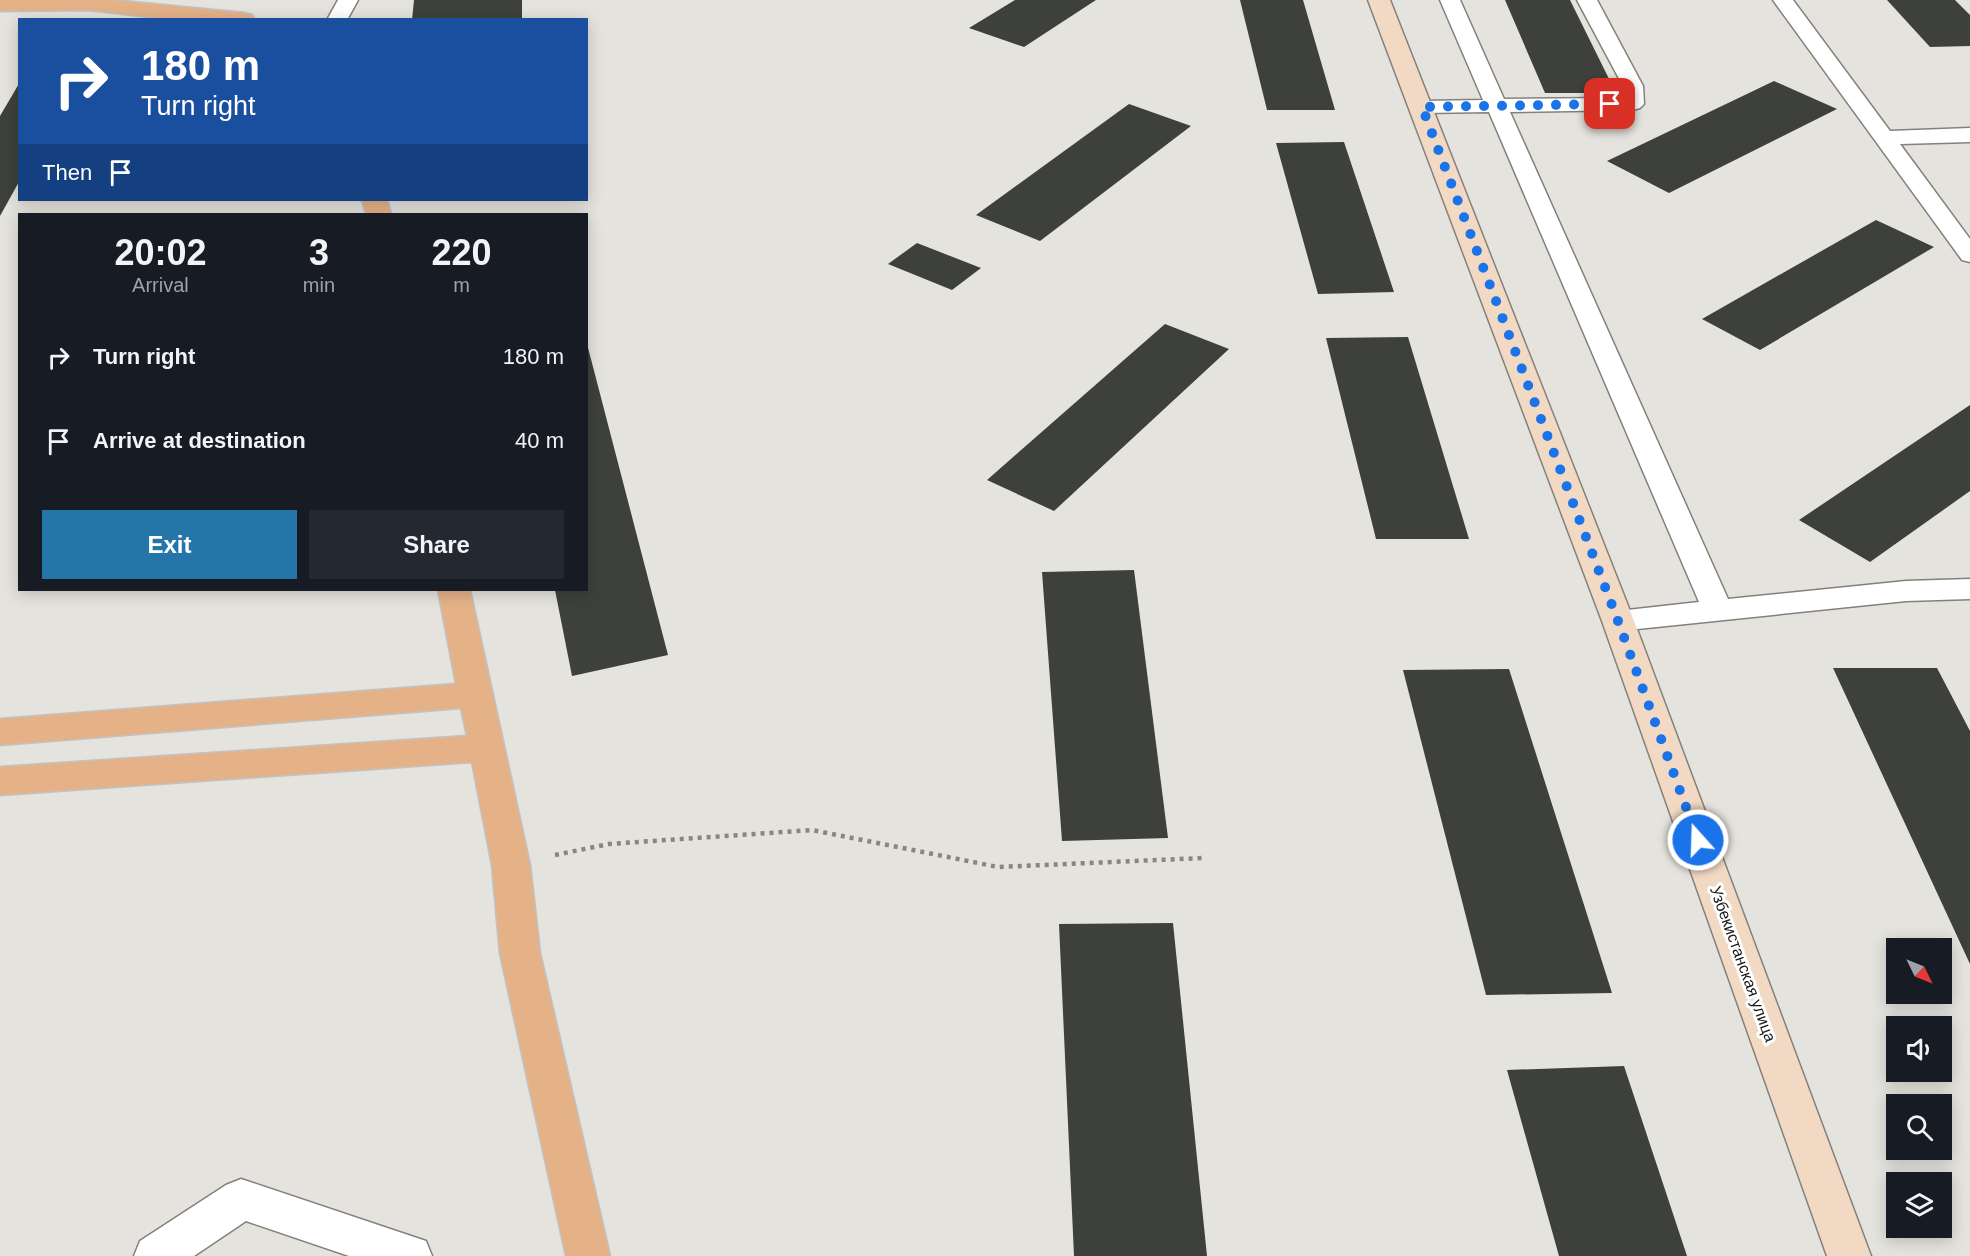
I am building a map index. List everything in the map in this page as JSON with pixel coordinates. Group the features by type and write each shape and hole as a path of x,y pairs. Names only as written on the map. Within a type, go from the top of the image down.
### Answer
{"main road":[{"name":"Узбекистанская улица","path":"1379,0 1618,621 1849,1256"},
{"path":"0,5 89,4 225,18"},
{"path":"454,591 511,865 520,952 588,1256"},
{"path":"0,732 475,695"},
{"path":"0,781 486,748"}],"street":[{"path":"156,1256 241,1198 410,1256"}],"lane":[{"path":"338,18 348,0"},
{"path":"1450,0 1718,611"},
{"path":"1422,107 1633,104 1633,86 1587,0"},
{"path":"1783,0 1970,255"},
{"path":"1884,138 1970,135"},
{"path":"1618,621 1906,591 1970,589"}],"path":[{"path":"511,865 609,844 812,830 998,867 1203,858"}],"building":[{"path":"414,0 522,0 522,18 412,18"},
{"path":"1015,0 1096,0 1024,47 969,28"},
{"path":"1240,0 1303,0 1335,110 1267,110"},
{"path":"1505,0 1570,0 1616,93 1545,93"},
{"path":"1887,0 1955,0 1970,15 1970,46 1930,47"},
{"path":"1774,81 1837,109 1669,193 1607,161"},
{"path":"18,85 18,184 0,216 0,116"},
{"path":"1129,104 1191,126 1040,241 976,215"},
{"path":"1344,142 1394,292 1318,294 1276,143"},
{"path":"1876,220 1934,247 1760,350 1702,319"},
{"path":"917,243 981,268 952,290 888,264"},
{"path":"1165,324 1229,349 1054,511 987,480"},
{"path":"1408,337 1469,539 1376,539 1326,338"},
{"path":"588,348 668,655 572,676 555,591 588,591"},
{"path":"1970,405 1970,491 1870,562 1799,520"},
{"path":"1134,570 1168,838 1062,841 1042,572"},
{"path":"1833,668 1937,668 1970,731 1970,964"},
{"path":"1509,669 1612,993 1486,995 1403,670"},
{"path":"1173,923 1207,1256 1074,1256 1059,924"},
{"path":"1624,1066 1687,1256 1559,1256 1507,1070"}],"route":[{"path":"1610,104 1422,107 1618,621 1698,840"}]}
